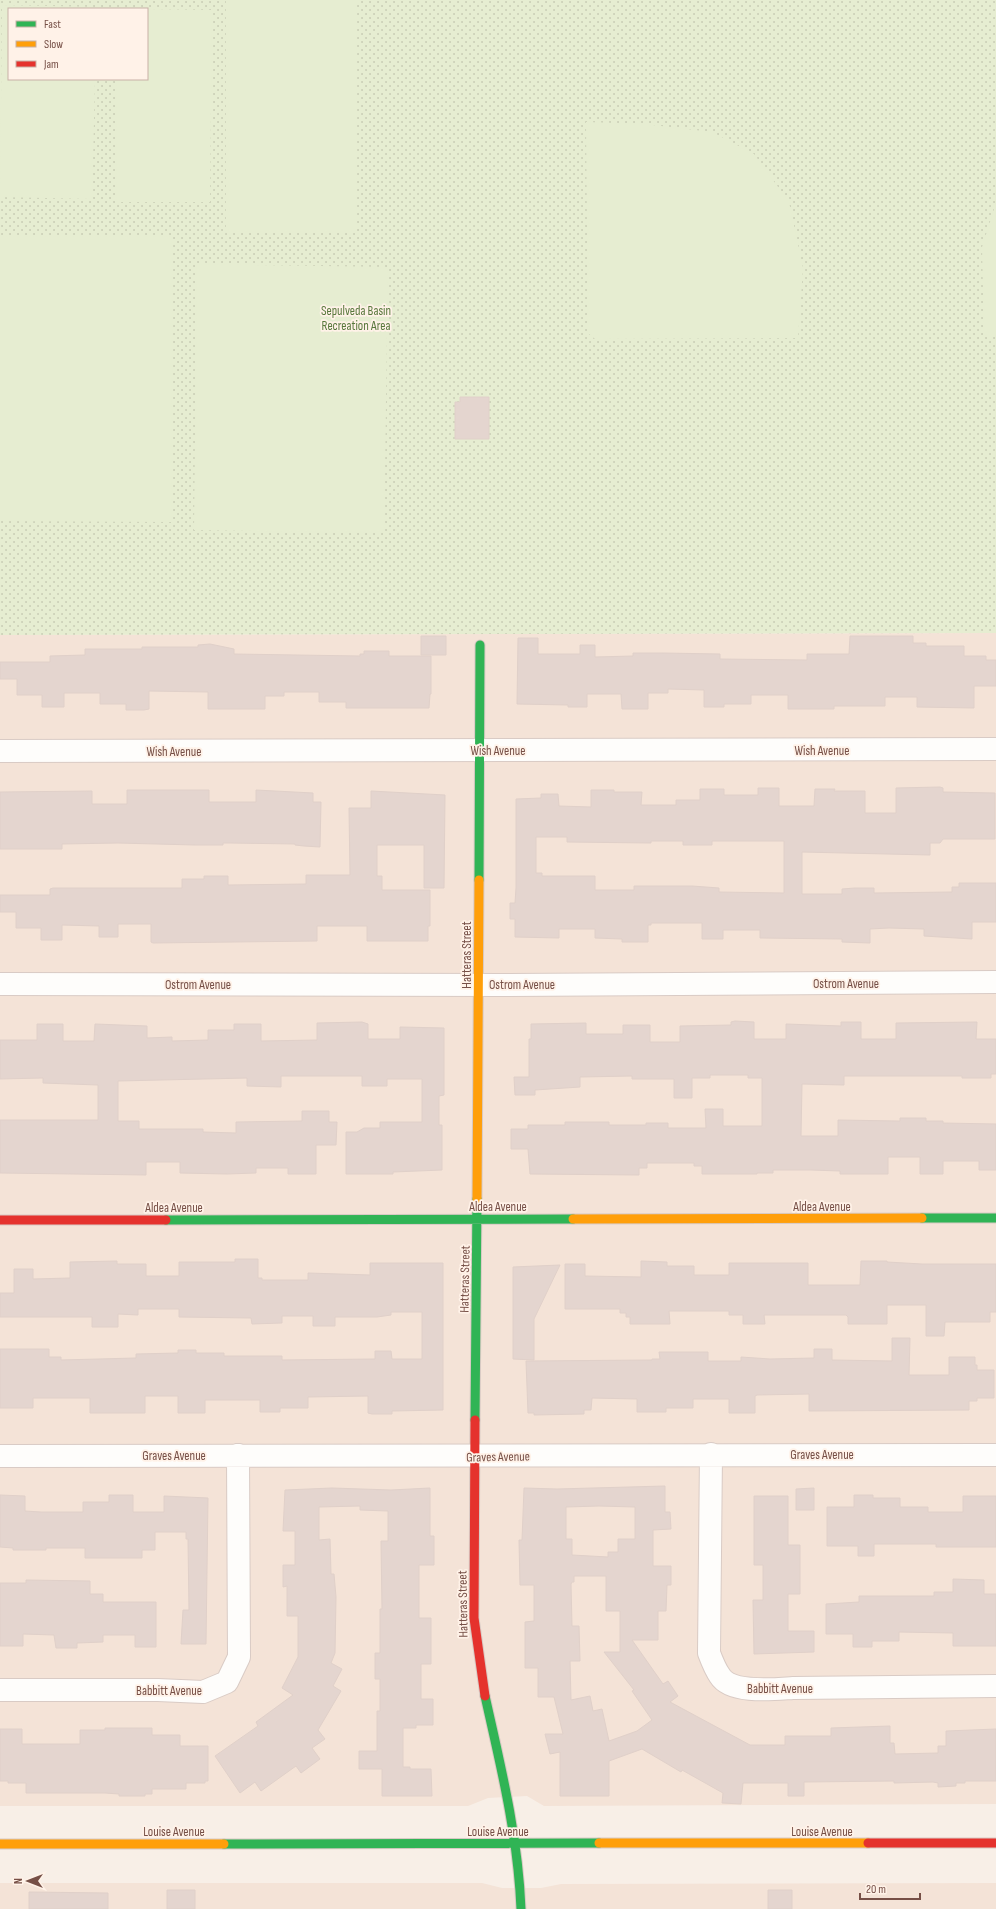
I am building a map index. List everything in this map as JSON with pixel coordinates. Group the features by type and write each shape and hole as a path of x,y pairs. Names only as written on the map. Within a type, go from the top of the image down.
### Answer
{"street":[{"name":"Hatteras Street","path":"480,645 474,1618 476,1648 517,1844 522,1885 522,1909"},
{"name":"Wish Avenue","path":"0,751 996,750"},
{"name":"Ostrom Avenue","path":"0,984 996,982"},
{"name":"Aldea Avenue","path":"0,1220 996,1218"},
{"name":"Graves Avenue","path":"0,1456 475,1456 711,1454 996,1455"},
{"name":"Babbitt Avenue","path":"711,1454 709,1653 720,1677 738,1687 766,1690 794,1688 996,1686"},
{"name":"Babbitt Avenue","path":"0,1690 158,1690 203,1692 227,1682 239,1657 238,1455"},
{"name":"Louise Avenue","path":"0,1844 996,1844"}],"shaded area":[{"path":"996,633 996,1804 544,1806 527,1796 488,1798 468,1806 0,1806 0,635"},
{"path":"0,1883 482,1883 502,1888 541,1888 561,1884 996,1883 996,1909 0,1909"}],"green space":[{"name":"Sepulveda Basin Recreation Area","path":"0,0 996,0 996,633 0,635"},
{"path":"226,0 357,0 356,232 226,232"},
{"path":"2,5 97,7 8,8 8,80 95,80 92,199 0,197"},
{"path":"148,9 212,10 210,202 116,202 117,80 148,80"},
{"path":"586,122 644,124 712,132 754,154 789,202 803,268 798,338 595,339 588,333"},
{"path":"996,203 996,335 984,335 982,247"},
{"path":"0,236 173,237 171,522 0,521"},
{"path":"197,264 388,267 384,533 194,530"}],"building":[{"path":"460,397 489,397 489,439 455,439 455,402 460,402"},
{"path":"421,636 446,636 446,655 421,655"},
{"path":"850,636 913,636 913,643 926,643 926,646 964,646 964,656 986,656 986,660 996,660 996,686 974,686 974,708 917,707 917,697 885,697 885,706 834,706 834,709 788,709 788,695 751,695 751,704 724,704 724,707 704,707 704,690 668,689 668,693 648,693 648,709 622,709 621,694 587,694 587,707 517,704 518,638 538,638 538,654 580,654 580,645 595,645 595,657 633,656 633,653 662,653 720,654 720,659 807,660 807,654 849,654"},
{"path":"210,644 234,649 234,654 360,656 360,654 364,654 364,651 389,651 389,656 431,656 431,694 429,708 346,708 346,702 319,702 319,692 284,692 284,696 265,696 265,709 208,709 208,692 149,691 149,709 144,710 126,710 126,704 100,704 100,693 64,693 64,707 42,707 42,695 17,695 17,679 0,679 0,662 50,662 50,656 85,655 85,649 198,647 198,645"},
{"path":"940,787 943,788 943,792 995,793 995,839 943,839 940,843 930,843 930,855 802,852 802,894 842,894 842,889 855,888 874,888 874,893 952,892 952,887 959,887 959,883 996,883 996,922 972,922 972,939 924,936 924,929 889,928 870,929 870,943 842,942 842,939 760,938 760,930 723,930 723,939 702,939 702,923 651,923 651,925 648,925 648,942 622,942 622,939 595,938 595,929 559,929 559,938 515,937 515,919 510,919 510,903 515,903 516,888 516,799 541,798 541,794 558,794 559,806 591,807 591,790 614,790 614,792 642,792 641,805 676,805 676,800 700,800 700,789 724,789 724,795 758,795 758,788 779,788 779,806 814,806 815,789 835,789 834,791 865,791 865,813 896,813 896,788","holes":["536,837 567,837 567,842 651,843 651,841 683,841 683,845 712,845 712,841 784,841 784,893 719,892 719,888 692,886 634,886 634,890 595,890 595,876 542,876 542,873 536,873"]},
{"path":"127,790 209,790 209,802 256,802 256,790 313,793 313,802 321,802 320,847 295,844 223,843 223,845 195,845 118,843 62,844 62,849 0,849 0,792 92,791 92,804 127,804"},
{"path":"371,791 445,795 444,888 424,888 424,845 377,845 377,876 382,876 382,890 430,890 430,926 428,926 428,941 367,941 367,926 317,926 317,941 153,943 151,942 151,924 118,924 118,937 99,937 99,926 62,925 62,940 41,940 41,928 16,928 16,912 0,912 0,895 50,895 50,889 53,888 182,888 182,879 204,879 204,876 228,876 228,885 306,884 306,875 350,875 349,808 371,808"},
{"path":"362,1022 368,1024 368,1039 400,1039 400,1027 444,1028 444,1095 439,1096 439,1125 442,1125 442,1170 393,1172 393,1174 346,1174 346,1132 357,1132 364,1128 380,1128 380,1122 422,1122 422,1079 387,1079 387,1086 362,1086 362,1076 281,1076 281,1087 247,1086 247,1078 118,1081 118,1121 139,1121 139,1129 203,1129 203,1132 236,1133 236,1122 302,1121 302,1111 329,1111 329,1122 337,1122 336,1145 316,1145 316,1174 288,1174 288,1168 256,1168 256,1173 180,1173 180,1162 146,1162 146,1175 0,1173 0,1120 98,1120 98,1085 43,1083 43,1078 0,1079 0,1040 37,1040 37,1024 63,1024 63,1041 94,1041 95,1024 147,1026 147,1038 172,1037 172,1041 208,1040 208,1030 234,1030 234,1024 261,1024 261,1041 317,1040 317,1023"},
{"path":"731,1022 754,1022 754,1039 786,1039 786,1024 841,1026 841,1022 861,1022 861,1039 896,1039 896,1023 977,1022 976,1039 996,1039 996,1074 991,1074 991,1078 962,1078 962,1076 844,1076 844,1085 802,1084 801,1136 838,1136 838,1120 900,1121 900,1118 926,1118 926,1121 943,1121 943,1123 996,1124 996,1170 979,1170 979,1161 943,1161 943,1174 920,1174 920,1157 888,1157 888,1174 840,1174 840,1171 773,1170 773,1173 757,1174 702,1174 702,1166 694,1166 694,1163 647,1163 647,1168 639,1168 639,1175 530,1174 528,1149 511,1149 511,1129 528,1129 528,1125 565,1125 565,1122 609,1122 609,1125 646,1125 646,1123 668,1123 668,1128 706,1128 705,1109 723,1109 723,1126 762,1126 762,1078 748,1078 748,1075 710,1075 710,1078 692,1078 692,1098 674,1098 674,1079 632,1079 632,1076 580,1077 580,1087 535,1090 535,1095 515,1095 514,1077 529,1077 529,1039 531,1039 531,1024 586,1023 586,1034 623,1034 623,1025 650,1025 650,1042 680,1042 680,1026 731,1025"},
{"path":"235,1259 258,1259 258,1278 262,1278 262,1280 308,1280 308,1273 370,1275 370,1263 443,1263 443,1410 392,1411 392,1414 372,1414 368,1413 368,1396 308,1397 308,1408 280,1408 280,1412 260,1412 260,1400 205,1400 205,1413 178,1413 178,1396 145,1396 145,1413 90,1413 90,1398 33,1398 33,1408 0,1408 0,1349 49,1349 49,1357 61,1357 61,1360 136,1358 136,1354 178,1353 178,1350 196,1350 196,1353 224,1353 224,1356 282,1356 282,1360 375,1359 375,1351 391,1351 392,1359 422,1359 422,1312 391,1312 391,1315 377,1317 335,1317 335,1326 313,1326 313,1316 282,1316 282,1323 252,1324 251,1318 179,1317 179,1309 138,1309 138,1315 118,1314 118,1327 92,1327 92,1317 0,1317 0,1293 14,1293 14,1269 33,1269 33,1279 70,1278 70,1262 117,1261 117,1264 146,1264 146,1276 179,1276 179,1262 235,1262"},
{"path":"641,1261 667,1262 667,1266 694,1266 694,1275 729,1275 729,1263 808,1263 808,1285 860,1285 861,1261 887,1261 922,1264 996,1264 996,1312 990,1312 990,1322 945,1322 944,1336 926,1336 926,1305 887,1305 887,1324 848,1324 848,1317 846,1315 764,1315 765,1324 743,1324 743,1315 729,1315 729,1311 669,1311 670,1324 630,1324 630,1317 626,1317 626,1313 620,1313 620,1309 565,1309 565,1264 585,1264 585,1276 641,1277"},
{"path":"560,1265 534,1319 534,1360 513,1359 513,1267"},
{"path":"892,1338 910,1338 909,1375 949,1375 949,1357 975,1357 975,1365 977,1365 977,1370 994,1370 994,1398 977,1398 977,1401 969,1401 969,1410 809,1411 809,1394 757,1395 755,1396 755,1413 729,1413 729,1399 693,1399 693,1408 666,1408 666,1412 637,1412 637,1399 592,1398 591,1410 584,1410 584,1414 534,1415 534,1413 528,1413 526,1361 652,1360 660,1359 659,1352 708,1352 708,1361 741,1361 741,1357 770,1359 814,1358 814,1349 832,1349 832,1360 892,1361"},
{"path":"665,1486 665,1512 670,1512 671,1529 653,1530 653,1566 671,1566 671,1585 667,1585 666,1611 658,1611 658,1640 632,1640 663,1684 668,1681 678,1696 670,1702 750,1745 785,1745 785,1736 831,1736 831,1728 890,1726 890,1743 894,1743 895,1754 938,1753 938,1746 946,1746 946,1731 996,1729 996,1781 965,1781 965,1783 956,1783 956,1786 938,1787 938,1783 933,1782 804,1782 804,1796 788,1796 788,1783 743,1783 741,1804 722,1803 723,1793 682,1770 681,1772 642,1749 609,1761 609,1796 560,1796 560,1752 550,1754 545,1734 563,1734 554,1697 538,1697 538,1668 525,1668 525,1622 534,1621 534,1585 520,1585 519,1540 522,1540 524,1488 557,1489","holes":["566,1507 635,1507 635,1539 618,1539 618,1552 608,1552 608,1557 572,1555 572,1539 566,1539","574,1576 606,1576 606,1611 620,1611 620,1652 604,1652 634,1690 632,1691 652,1720 637,1731 609,1741 602,1709 593,1711 590,1696 571,1700 570,1661 580,1661 579,1626 572,1626 571,1584 574,1582"]},
{"path":"332,1488 391,1490 430,1488 430,1536 434,1536 434,1565 419,1565 419,1618 431,1618 431,1664 421,1664 421,1699 433,1699 433,1725 416,1725 416,1728 403,1728 403,1767 410,1767 410,1769 431,1769 432,1796 382,1796 382,1769 359,1769 359,1751 377,1751 377,1711 380,1711 380,1679 375,1679 375,1653 380,1653 380,1609 382,1609 381,1541 388,1541 388,1511 360,1510 360,1506 319,1507 319,1540 330,1539 331,1574 334,1574 336,1597 335,1653 331,1663 342,1669 333,1686 341,1691 318,1730 325,1739 312,1748 320,1759 301,1773 296,1766 261,1791 255,1782 240,1793 215,1756 258,1726 256,1722 293,1695 282,1688 298,1657 298,1616 287,1616 287,1586 283,1587 283,1565 295,1565 295,1531 283,1531 285,1490"},
{"path":"814,1488 814,1510 796,1510 796,1489"},
{"path":"0,1495 25,1496 25,1511 41,1512 83,1512 83,1502 109,1502 109,1495 133,1495 133,1512 164,1512 164,1496 208,1498 206,1644 181,1644 183,1610 189,1610 188,1539 186,1539 186,1532 155,1532 155,1550 142,1550 142,1558 85,1558 85,1548 13,1550 13,1548 0,1547"},
{"path":"854,1495 873,1495 873,1498 900,1498 900,1507 928,1507 928,1512 963,1512 963,1496 996,1496 996,1547 936,1547 936,1544 874,1544 874,1556 858,1556 858,1546 827,1546 827,1507 854,1507"},
{"path":"754,1496 788,1496 788,1545 800,1545 800,1594 788,1594 788,1631 814,1631 814,1652 754,1654 753,1600 763,1600 763,1565 754,1565"},
{"path":"953,1579 984,1580 984,1594 996,1594 996,1646 953,1646 953,1633 899,1632 899,1641 872,1641 872,1647 853,1647 853,1634 826,1634 826,1604 859,1602 859,1596 934,1596 934,1592 953,1592"},
{"path":"26,1580 90,1581 90,1594 103,1594 103,1602 156,1602 156,1647 135,1647 135,1635 103,1635 103,1642 77,1643 77,1648 56,1648 54,1635 23,1634 23,1646 0,1646 0,1583 26,1583"},
{"path":"105,1728 152,1728 152,1735 180,1735 180,1746 208,1746 208,1781 205,1781 205,1783 186,1783 186,1789 152,1789 152,1794 145,1794 145,1796 119,1796 119,1794 105,1793 26,1793 26,1783 8,1783 8,1781 0,1781 0,1729 22,1729 22,1744 80,1744 80,1730 105,1730"},
{"path":"167,1890 195,1890 195,1909 167,1909"},
{"path":"768,1890 792,1890 792,1909 768,1909"},
{"path":"29,1892 108,1893 108,1909 29,1909"}],"traffic: fast":[{"path":"479,880 480,645"},
{"path":"475,1420 477,1199"},
{"path":"922,1218 996,1218"},
{"path":"166,1220 573,1219"},
{"path":"485,1696 503,1775 513,1828 521,1909"},
{"path":"224,1844 599,1843"}],"traffic: slow":[{"path":"477,1199 479,880"},
{"path":"573,1219 922,1218"},
{"path":"599,1843 868,1843"},
{"path":"0,1844 224,1844"}],"traffic: jam":[{"path":"0,1220 166,1220"},
{"path":"475,1420 474,1618 485,1696"},
{"path":"868,1843 996,1843"}]}
